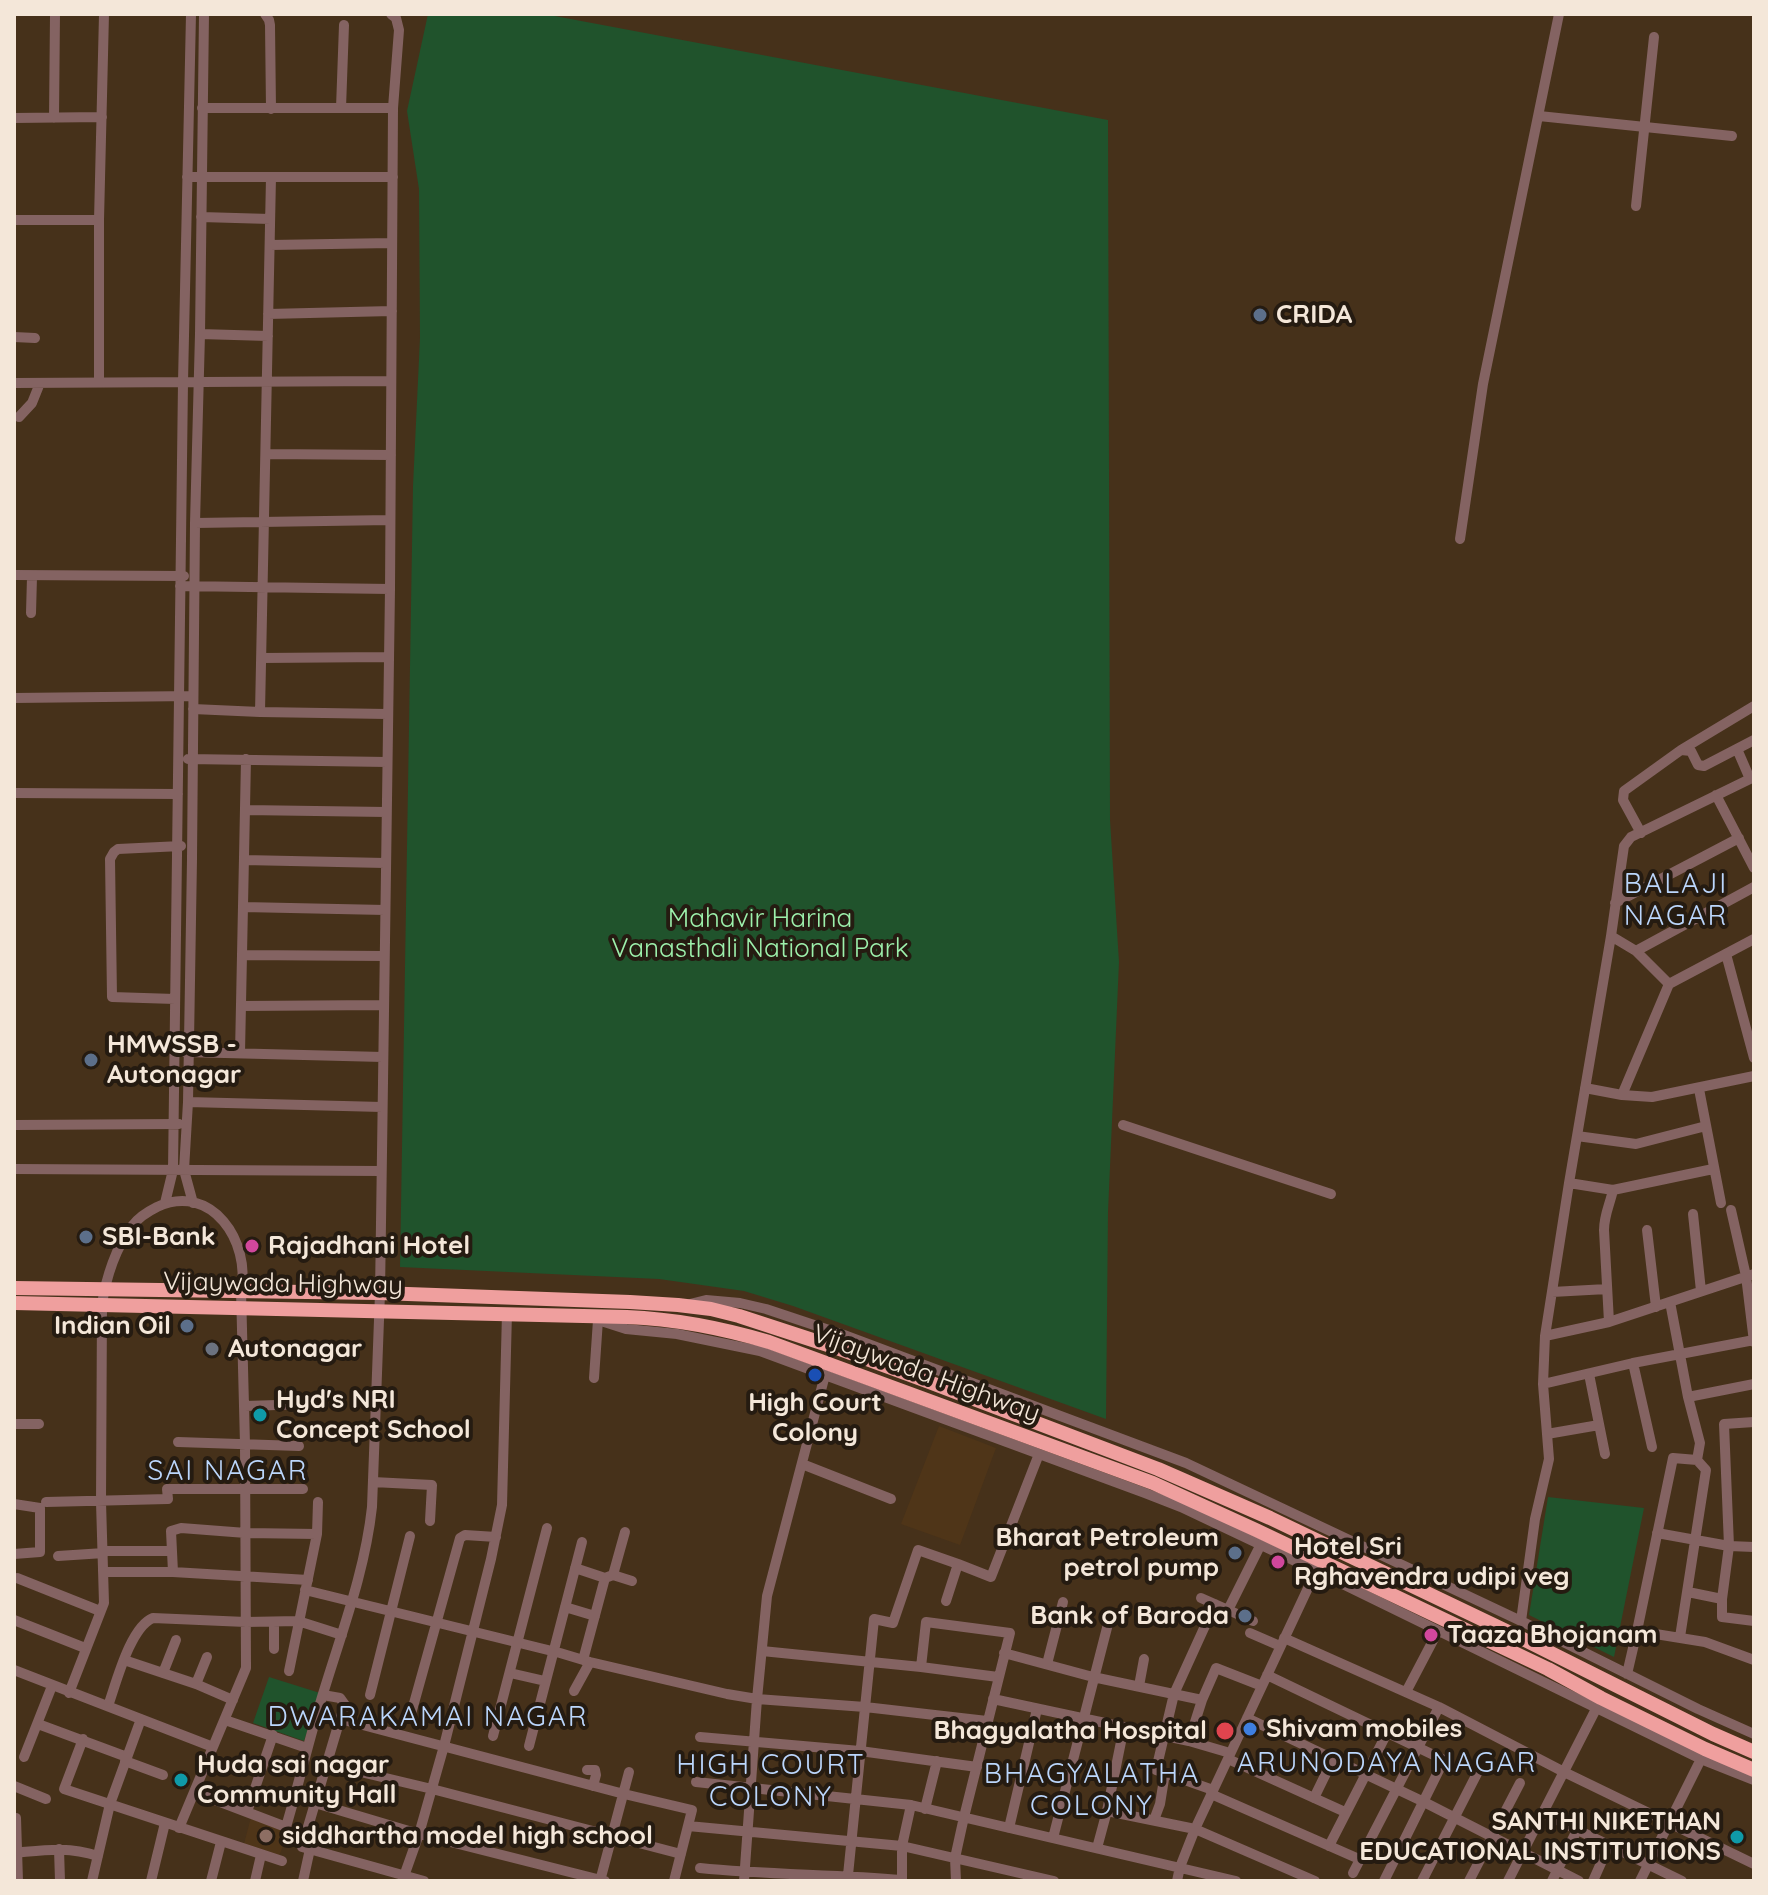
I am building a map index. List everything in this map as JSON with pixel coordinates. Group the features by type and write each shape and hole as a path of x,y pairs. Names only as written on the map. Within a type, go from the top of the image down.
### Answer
{"highway":[{"name":"Vijaywada Highway","path":"14,1288 242,1307 655,1318 741,1333 1153,1483 1754,1770"},
{"name":"Vijaywada Highway","path":"14,1303 241,1291 630,1302 711,1309 774,1327 929,1382 1158,1469 1270,1518 1754,1752"},
{"path":"1663,1728 1671,1713"}],"street":[{"path":"54,118 55,14"},
{"path":"99,381 104,14"},
{"path":"165,1203 179,1170 180,1124 175,1052 178,697 191,14"},
{"path":"180,1124 188,1102 204,14"},
{"path":"265,14 270,25 271,109"},
{"path":"194,1792 286,1827 369,1536 380,1293 393,108 399,25 391,14"},
{"path":"1460,539 1483,384 1559,14"},
{"path":"341,108 344,25"},
{"path":"1636,206 1654,37"},
{"path":"202,108 393,108"},
{"path":"1539,116 1732,136"},
{"path":"14,118 102,117"},
{"path":"187,177 393,177"},
{"path":"260,712 271,177"},
{"path":"201,217 270,219"},
{"path":"14,220 99,220"},
{"path":"270,245 392,243"},
{"path":"268,314 392,311"},
{"path":"200,334 268,336"},
{"path":"14,337 35,338"},
{"path":"14,383 391,381"},
{"path":"19,417 32,403 40,383"},
{"path":"266,454 391,455"},
{"path":"195,523 390,520"},
{"path":"14,575 195,581 263,587 390,589"},
{"path":"31,613 32,577"},
{"path":"262,658 388,657"},
{"path":"14,698 193,696"},
{"path":"1641,833 1623,800 1624,791 1681,750 1754,706"},
{"path":"193,709 387,714"},
{"path":"1681,750 1691,751 1698,765 1704,766 1754,740"},
{"path":"1521,1621 1535,1519 1549,1459 1543,1384 1545,1336 1624,846 1631,837 1752,778 1737,749"},
{"path":"178,758 387,762"},
{"path":"240,1053 246,759"},
{"path":"14,793 178,794"},
{"path":"1716,795 1754,868"},
{"path":"245,810 386,812"},
{"path":"1615,903 1739,838"},
{"path":"175,999 112,997 110,859 118,849 192,845"},
{"path":"244,860 385,863"},
{"path":"1636,951 1754,887"},
{"path":"243,907 385,910"},
{"path":"1611,936 1636,951 1669,984"},
{"path":"1622,1095 1669,984 1754,939"},
{"path":"1726,954 1754,1058"},
{"path":"242,955 384,956"},
{"path":"241,1006 383,1005"},
{"path":"175,1052 383,1057"},
{"path":"1585,1088 1652,1097 1754,1076"},
{"path":"1699,1089 1721,1203"},
{"path":"188,1102 382,1107"},
{"path":"14,1125 180,1124"},
{"path":"1123,1125 1331,1194"},
{"path":"1577,1136 1636,1144 1706,1126"},
{"path":"14,1169 381,1171"},
{"path":"1569,1183 1613,1190 1713,1169"},
{"path":"179,1170 193,1203"},
{"path":"1609,1322 1604,1218 1613,1190"},
{"path":"69,1693 104,1603 101,1502 103,1297 120,1244 134,1223 165,1203 193,1203 219,1216 231,1230 240,1250 244,1278 241,1291 245,1406 246,1668 179,1828"},
{"path":"1543,1384 1633,1363 1754,1341 1750,1275 1731,1210"},
{"path":"1693,1214 1701,1291"},
{"path":"1647,1230 1656,1307"},
{"path":"1545,1336 1609,1322 1750,1275"},
{"path":"1552,1292 1607,1289"},
{"path":"684,1306 706,1300 766,1309 1149,1448 1521,1621 1754,1734"},
{"path":"1670,1302 1700,1443 1697,1460"},
{"path":"403,1878 444,1746 474,1632 502,1505 507,1313"},
{"path":"594,1378 590,1340 596,1318 626,1329 677,1334 760,1351 1181,1507 1701,1759 1754,1780"},
{"path":"1633,1363 1652,1447"},
{"path":"1589,1374 1605,1454"},
{"path":"744,1877 767,1596 825,1375"},
{"path":"1688,1397 1754,1384"},
{"path":"245,1406 309,1404"},
{"path":"1754,1422 1724,1424 1729,1546 1722,1599 1722,1617 1754,1621"},
{"path":"14,1424 39,1424"},
{"path":"1547,1434 1599,1425"},
{"path":"178,1442 299,1446"},
{"path":"846,1878 874,1619 893,1623 918,1550 991,1577 1039,1454"},
{"path":"1627,1674 1673,1458 1697,1460 1706,1470 1680,1637"},
{"path":"802,1464 891,1499"},
{"path":"373,1482 432,1485 430,1521"},
{"path":"46,1502 168,1499 167,1489 303,1489"},
{"path":"289,1671 317,1534 318,1502"},
{"path":"14,1504 40,1508 40,1552 14,1554"},
{"path":"173,1572 171,1531 181,1528 317,1534"},
{"path":"493,1736 547,1528"},
{"path":"574,1691 587,1661 595,1616 625,1532"},
{"path":"1657,1533 1729,1546 1754,1547"},
{"path":"411,1714 460,1538 465,1535 496,1537"},
{"path":"370,1695 410,1536"},
{"path":"529,1746 582,1542"},
{"path":"1228,1610 1260,1546"},
{"path":"58,1556 172,1551"},
{"path":"946,1601 958,1564"},
{"path":"575,1568 632,1581"},
{"path":"1177,1881 1195,1829 1316,1571"},
{"path":"103,1572 245,1575 307,1585 351,1602 712,1691 757,1699 987,1721"},
{"path":"17,1578 100,1611"},
{"path":"1688,1592 1722,1599"},
{"path":"1201,1598 1253,1621"},
{"path":"1047,1664 1063,1602"},
{"path":"1215,1604 1174,1694 1156,1770 1359,1859"},
{"path":"565,1607 595,1616"},
{"path":"108,1706 124,1660 141,1626 153,1618 298,1621 342,1635"},
{"path":"14,1620 85,1648"},
{"path":"1053,1838 1109,1620"},
{"path":"274,1622 274,1649"},
{"path":"921,1667 926,1622 1010,1633 955,1858 956,1881"},
{"path":"1406,1692 1438,1631"},
{"path":"1637,1631 1705,1642 1754,1660"},
{"path":"1250,1633 1282,1642 1439,1707 1564,1772 1754,1864"},
{"path":"163,1673 176,1640"},
{"path":"762,1651 998,1677"},
{"path":"1004,1653 1093,1677 1202,1700"},
{"path":"196,1684 207,1657"},
{"path":"1139,1686 1144,1659"},
{"path":"124,1660 233,1700"},
{"path":"1189,1741 1216,1668 1264,1680 1444,1760 1384,1881"},
{"path":"14,1670 213,1747"},
{"path":"510,1673 545,1681"},
{"path":"24,1757 52,1686"},
{"path":"323,1695 340,1698 345,1705 302,1847 403,1878 424,1881"},
{"path":"993,1699 1189,1741 1229,1756 1345,1812"},
{"path":"1353,1873 1439,1707"},
{"path":"1508,1881 1597,1707"},
{"path":"1009,1828 1037,1709"},
{"path":"1247,1718 1424,1802 1579,1881"},
{"path":"92,1881 110,1804 141,1719"},
{"path":"340,1719 692,1810 674,1881"},
{"path":"225,1720 307,1748"},
{"path":"38,1724 83,1739 163,1775"},
{"path":"1097,1848 1124,1727"},
{"path":"1329,1846 1387,1733"},
{"path":"247,1812 273,1735"},
{"path":"700,1737 860,1751 977,1767"},
{"path":"83,1739 64,1789 282,1861"},
{"path":"1422,1881 1486,1756"},
{"path":"1314,1798 1333,1759"},
{"path":"1640,1881 1701,1759"},
{"path":"925,1809 937,1761"},
{"path":"327,1764 681,1854"},
{"path":"587,1770 595,1770 593,1786"},
{"path":"292,1807 314,1807 602,1881 629,1772"},
{"path":"1154,1820 1165,1773"},
{"path":"299,1782 320,1787"},
{"path":"696,1782 911,1805 1236,1881"},
{"path":"1469,1881 1520,1783"},
{"path":"14,1786 46,1799"},
{"path":"700,1868 744,1877 902,1881 902,1846 911,1805"},
{"path":"1107,1811 1195,1829 1315,1881"},
{"path":"1543,1813 1682,1881"},
{"path":"16,1818 18,1881"},
{"path":"151,1881 165,1823"},
{"path":"688,1826 902,1846 955,1858 1002,1875 1054,1881"},
{"path":"1552,1881 1577,1830"},
{"path":"211,1881 221,1842"},
{"path":"1593,1881 1609,1845"},
{"path":"15,1852 59,1849 98,1856"},
{"path":"59,1849 60,1881"},
{"path":"303,1881 310,1849"},
{"path":"255,1881 261,1855"}],"shaded area":[{"path":"939,1426 996,1448 960,1545 901,1524"},
{"name":"siddhartha model high school","path":"251,1817 290,1829 279,1856 244,1844"}],"green space":[{"name":"Mahavir Harina Vanasthali National Park","path":"428,14 544,14 1108,120 1110,820 1119,962 1108,1212 1106,1419 744,1291 659,1279 400,1267 413,486 420,338 419,189 407,111"},
{"path":"1548,1497 1644,1508 1614,1657 1529,1615"},
{"path":"269,1677 320,1693 304,1741 253,1723"}],"place":[{"name":"CRIDA","path":"1260,315"},
{"name":"HMWSSB - Autonagar","path":"91,1060"},
{"name":"SBI-Bank","path":"86,1237"},
{"name":"Rajadhani Hotel","path":"252,1246"},
{"name":"Indian Oil","path":"187,1326"},
{"name":"Autonagar","path":"212,1349"},
{"name":"High Court Colony","path":"815,1375"},
{"name":"Hyd's NRI Concept School","path":"260,1415"},
{"name":"Bharat Petroleum petrol pump","path":"1235,1553"},
{"name":"Hotel Sri Rghavendra udipi veg","path":"1278,1562"},
{"name":"Bank of Baroda","path":"1245,1616"},
{"name":"Taaza Bhojanam","path":"1431,1635"},
{"name":"Shivam mobiles","path":"1250,1729"},
{"name":"Bhagyalatha Hospital","path":"1225,1731"},
{"name":"Huda sai nagar Community Hall","path":"181,1780"},
{"name":"siddhartha model high school","path":"266,1836"},
{"name":"SANTHI NIKETHAN EDUCATIONAL INSTITUTIONS","path":"1737,1837"}],"district":[{"name":"BALAJI NAGAR","path":"1676,901"},
{"name":"SAI NAGAR","path":"228,1472"},
{"name":"DWARAKAMAI NAGAR","path":"428,1718"},
{"name":"ARUNODAYA NAGAR","path":"1387,1764"},
{"name":"HIGH COURT COLONY","path":"771,1782"},
{"name":"BHAGYALATHA COLONY","path":"1092,1791"}]}
